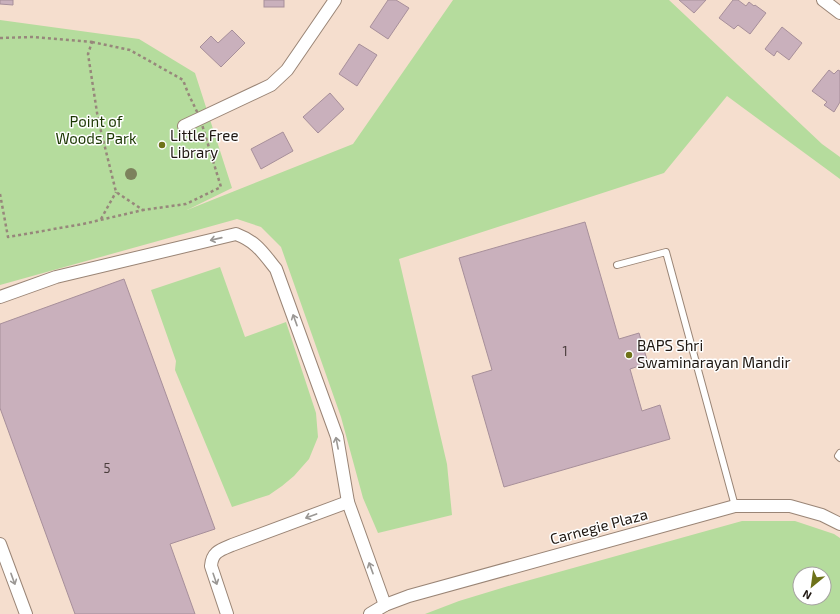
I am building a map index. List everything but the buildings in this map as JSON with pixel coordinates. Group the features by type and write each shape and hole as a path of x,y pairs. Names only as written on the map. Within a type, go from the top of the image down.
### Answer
{"street":[{"path":"184,126 271,85 287,70 335,0"},
{"path":"823,0 840,13"},
{"path":"0,297 71,273 236,234 248,238 259,248 276,268 336,437 348,502 384,604"},
{"path":"227,614 211,566 212,559 218,551 348,502"},
{"name":"Carnegie Plaza","path":"370,614 384,604 409,596 735,506 790,506 822,515 840,524"},
{"path":"0,544 26,614"}],"lane":[{"path":"617,265 666,252 735,506"},
{"path":"840,453 838,456 840,458"}],"path":[{"path":"0,38 32,38 92,42 130,50 183,80 200,118 221,186 186,204 143,210 8,238 0,194"},
{"path":"92,42 88,54 98,119 116,192 143,210"},
{"path":"101,219 116,192"}],"green space":[{"name":"Point of Woods Park","path":"453,0 669,0 822,144 840,157 840,179 727,96 664,173 399,259 447,464 452,515 378,533 363,498 341,417 281,247 261,227 237,219 0,285 0,20 139,39 195,73 232,188 187,210 353,144"},
{"path":"220,267 245,337 286,322 316,413 318,437 309,459 294,476 282,486 269,495 232,507 175,370 176,361 151,290"},
{"path":"742,521 795,521 834,534 840,538 840,614 425,614 459,601"}],"place":[{"name":"Little Free Library","path":"162,145"},
{"name":"BAPS Shri Swaminarayan Mandir","path":"629,355"}]}
